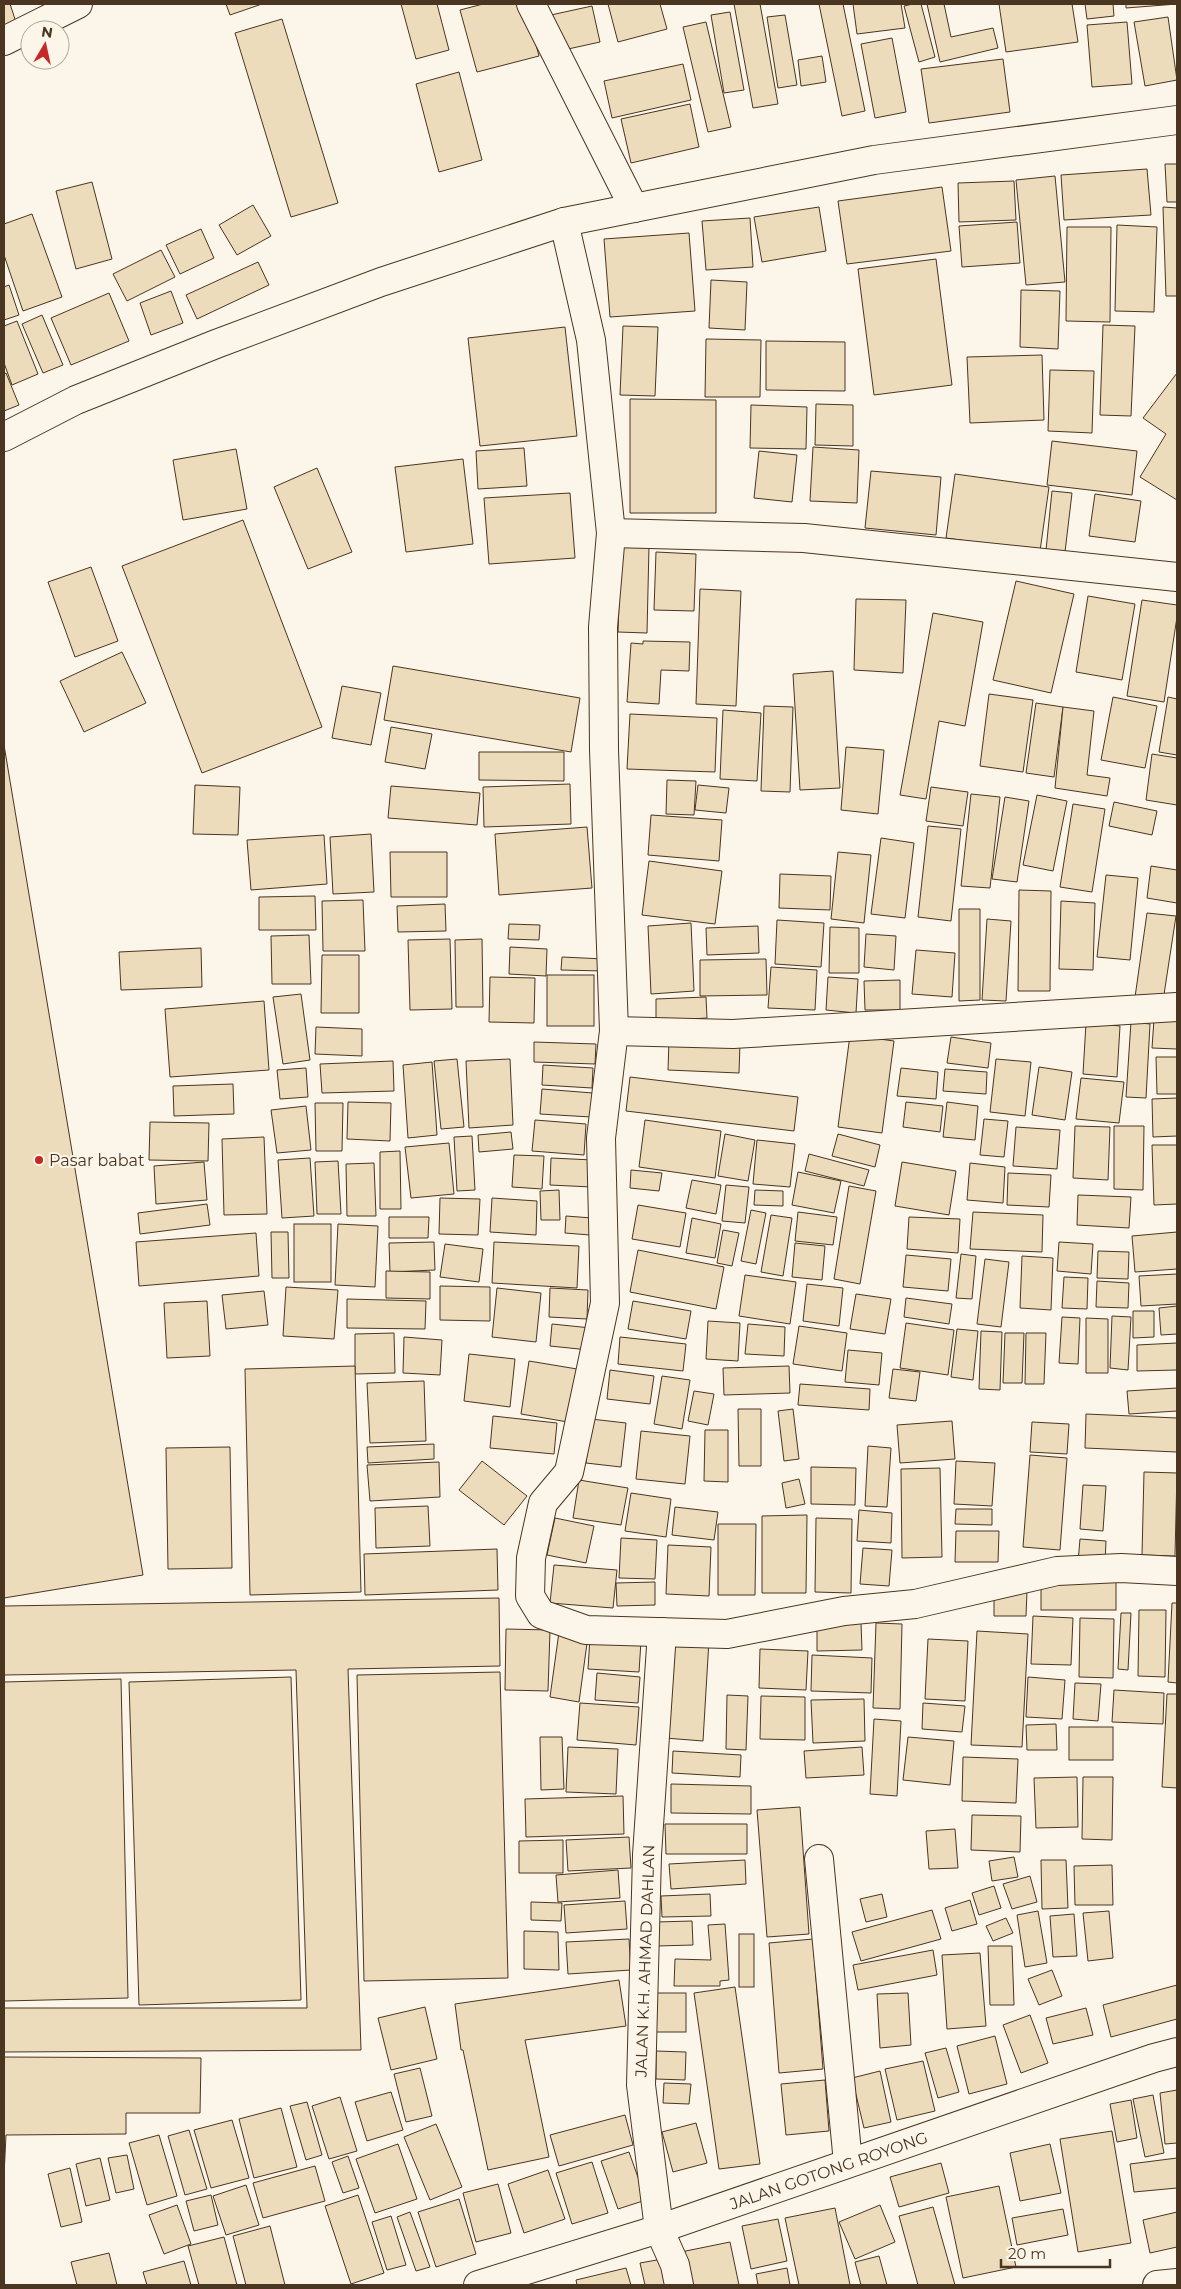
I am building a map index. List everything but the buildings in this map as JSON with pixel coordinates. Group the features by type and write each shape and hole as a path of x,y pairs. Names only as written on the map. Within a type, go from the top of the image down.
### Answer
{"main road":[{"path":"4,41 78,4"},
{"path":"531,4 634,208"},
{"path":"4,437 76,400 216,344 381,282 564,222 874,160 1177,120"},
{"path":"564,222 591,340 611,533 603,627 604,750 614,1031 601,1138 605,1302 569,1472 543,1503 531,1558 530,1596 541,1614 586,1630 727,1634 844,1611 915,1604 1057,1571 1121,1568 1177,1572"},
{"path":"611,533 804,538 1177,577"},
{"path":"614,1031 733,1034 1177,1007"},
{"name":"JALAN K.H. AHMAD DAHLAN","path":"662,1632 647,1855 641,2085 659,2229 675,2265 679,2285"},
{"path":"819,1859 848,2163"},
{"name":"JALAN GOTONG ROYONG","path":"478,2285 659,2229 1154,2058 1177,2052"},
{"path":"1157,2285 1177,2283"}],"place":[{"name":"Pasar babat","path":"39,1160"}]}
